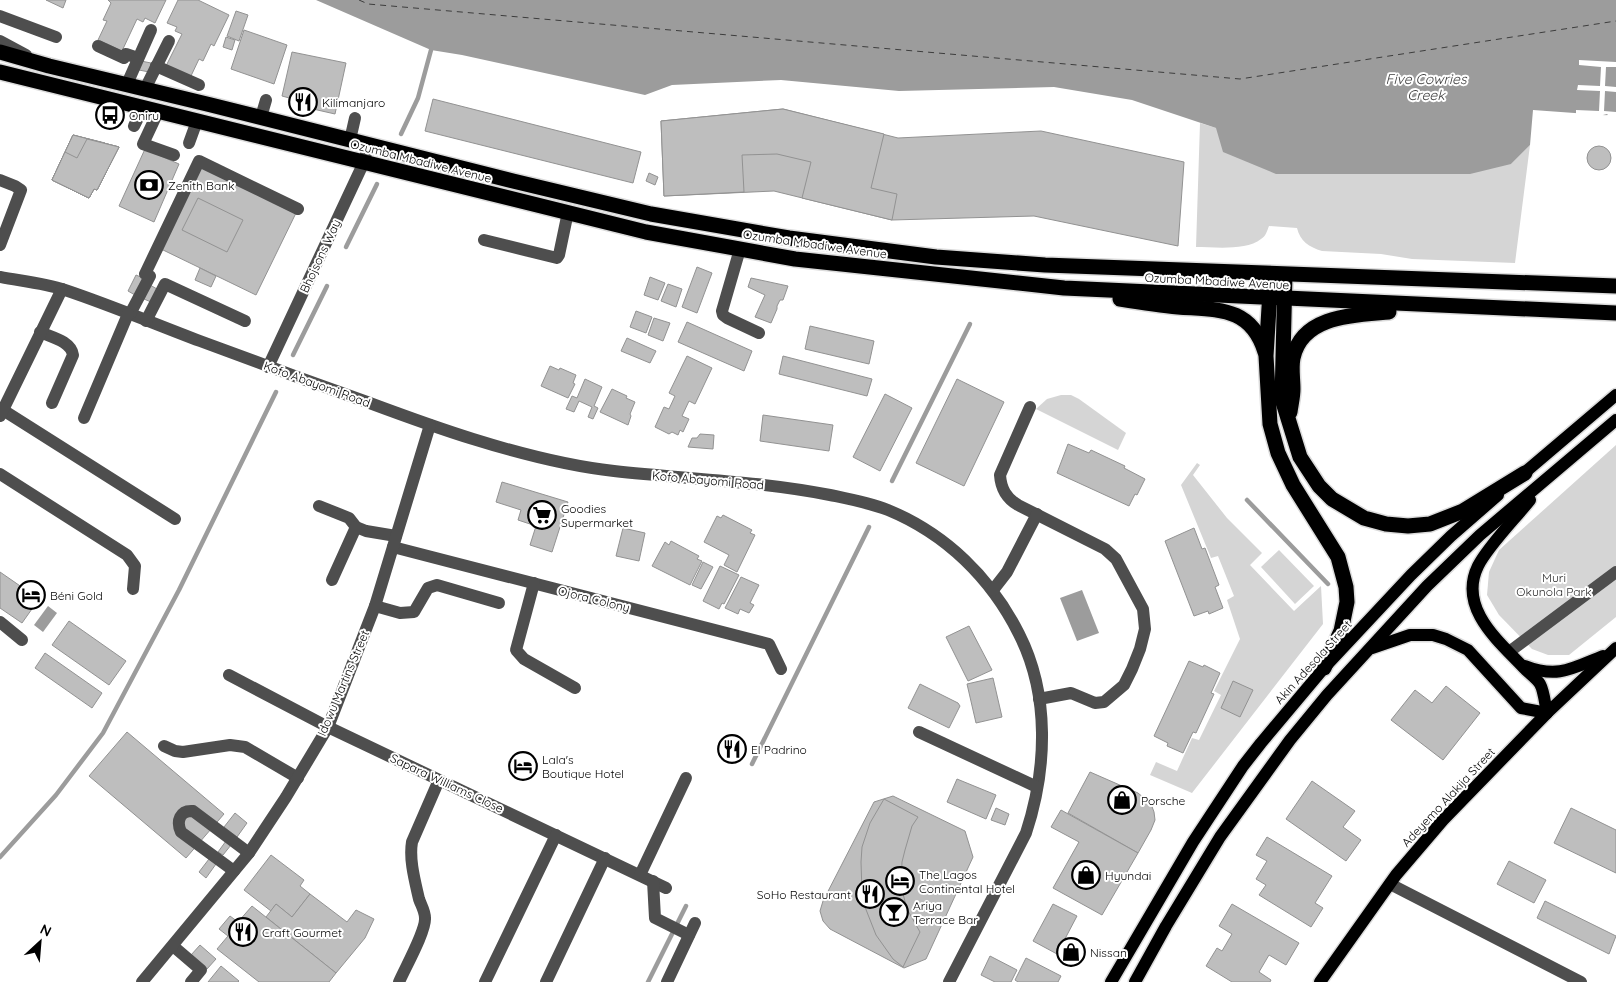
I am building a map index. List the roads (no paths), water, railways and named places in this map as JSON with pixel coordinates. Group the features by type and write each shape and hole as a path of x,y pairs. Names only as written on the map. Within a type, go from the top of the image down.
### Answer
{"highway":[{"name":"Ozumba Mbadiwe Avenue","path":"0,52 145,89 213,100 260,117 350,140 528,179 660,216 789,238 936,257 1044,266 1616,286"},
{"name":"Ozumba Mbadiwe Avenue","path":"0,72 646,232 795,259 1064,288 1616,313"},
{"path":"1278,275 1276,299 1266,356 1270,424 1278,453 1293,486 1338,557 1346,587 1347,602 1341,631 1324,668"},
{"path":"1064,288 1143,303 1229,312 1252,325 1261,340 1266,356"},
{"path":"1276,299 1282,399 1300,457 1319,486 1332,499 1364,518 1386,524 1408,526 1430,524 1463,511 1525,473"},
{"path":"1289,419 1293,390 1293,359 1302,339 1309,332 1325,322 1341,317 1390,312 1415,305"}],"main road":[{"name":"Akin Adesola Street","path":"1111,982 1193,842 1243,766 1324,668 1411,575 1451,536 1616,395"},
{"path":"1135,982 1198,873 1246,800 1290,740 1328,695 1427,586 1480,535 1613,422"},
{"path":"1369,649 1410,635 1433,635 1446,639 1468,650 1521,708 1547,713 1540,684 1485,627 1476,610 1473,595 1477,567 1550,476"},
{"path":"1521,664 1544,672 1556,673 1569,670 1614,650"},
{"name":"Adeyemo Alakija Street","path":"1320,982 1390,884 1442,820 1547,713 1614,650"}],"street":[{"path":"0,16 56,37"},
{"path":"127,84 151,30"},
{"path":"0,41 49,66"},
{"path":"145,89 169,41"},
{"path":"98,46 124,58 126,54 138,58"},
{"path":"156,66 199,85"},
{"path":"260,117 266,100"},
{"path":"134,126 143,108"},
{"path":"158,112 143,144 174,155"},
{"path":"350,140 355,118"},
{"path":"189,143 197,121"},
{"name":"Bhojsons Way","path":"268,367 364,162 368,144"},
{"path":"245,321 145,274 199,160 298,209"},
{"path":"0,180 21,190 0,245"},
{"path":"484,240 557,258 568,212"},
{"path":"740,249 722,311 723,315 727,318 759,333"},
{"path":"84,418 129,314 150,276"},
{"name":"Kofo Abayomi Road","path":"0,277 62,289 268,367 475,440 569,464 611,471 800,489 850,500 886,509 923,528 950,546 974,568 993,590 1009,613 1026,648 1030,657 1039,699 1042,719 1042,750 1034,808 1026,833 949,982"},
{"path":"146,321 165,284"},
{"path":"62,289 2,413 175,519"},
{"path":"40,332 69,345 72,349 73,355 52,403"},
{"path":"1030,407 1000,475 1004,493 1010,500 1105,549 1116,559 1143,609 1145,629 1140,649 1124,685 1104,702 1095,703 1072,694 1039,699"},
{"name":"Idowu Martins Street","path":"142,982 249,853 298,778 328,727 375,606 430,425"},
{"path":"0,474 127,555 136,566 133,589"},
{"path":"319,506 349,518 356,527 332,580"},
{"path":"993,590 1007,572 1036,514"},
{"name":"Ojora Colony","path":"356,527 394,541 534,583 770,644 780,669"},
{"path":"1509,652 1616,572"},
{"path":"534,583 516,650 524,659 575,688"},
{"path":"375,606 400,613 414,612 428,588 437,585 499,603"},
{"path":"0,622 22,640"},
{"name":"Sapara Williams Close","path":"229,675 328,727 666,888"},
{"path":"919,732 1037,787"},
{"path":"164,746 183,752 230,745 245,747 298,778"},
{"path":"640,875 686,778"},
{"path":"399,982 426,918 420,901 412,862 412,842 440,780"},
{"path":"234,871 181,832 178,824 182,814 186,811 193,811 249,853"},
{"path":"485,982 556,835"},
{"path":"546,982 605,858"},
{"path":"653,881 655,918 688,929 667,982"},
{"path":"1390,884 1581,982"},
{"path":"173,946 201,970 191,982"}],"water":[{"name":"Five Cowries Creek","path":"316,0 1616,0 1616,116 1533,110 1530,145 1511,164 1470,174 1276,174 1223,152 1216,128 1132,100 1054,87 899,91 781,80 672,85 645,95 431,50"},
{"path":"1082,590 1099,633 1077,641 1060,598"},
{"path":"48,606 57,613 43,632 34,625"}],"waterway":[{"path":"401,134 418,98 431,50"},
{"path":"346,247 377,184"},
{"path":"293,355 327,286"},
{"path":"892,481 970,324"},
{"path":"0,857 56,795 103,733 179,590 276,392"},
{"path":"1247,500 1328,584"},
{"path":"752,764 869,527"},
{"path":"648,982 686,906"}],"place":[{"name":"Kilimanjaro","path":"303,102"},
{"name":"Oniru","path":"110,115"},
{"name":"Zenith Bank","path":"149,185"},
{"name":"Goodies Supermarket","path":"542,515"},
{"name":"Béni Gold","path":"31,595"},
{"name":"El Padrino","path":"732,749"},
{"name":"Lala's Boutique Hotel","path":"523,766"},
{"name":"Porsche","path":"1122,800"},
{"name":"Hyundai","path":"1086,875"},
{"name":"The Lagos Continental Hotel","path":"900,881"},
{"name":"SoHo Restaurant","path":"870,894"},
{"name":"Ariya Terrace Bar","path":"894,912"},
{"name":"Craft Gourmet","path":"243,932"},
{"name":"Nissan","path":"1071,952"}],"park label":[{"name":"Muri Okunola Park","path":"1554,584"}]}
